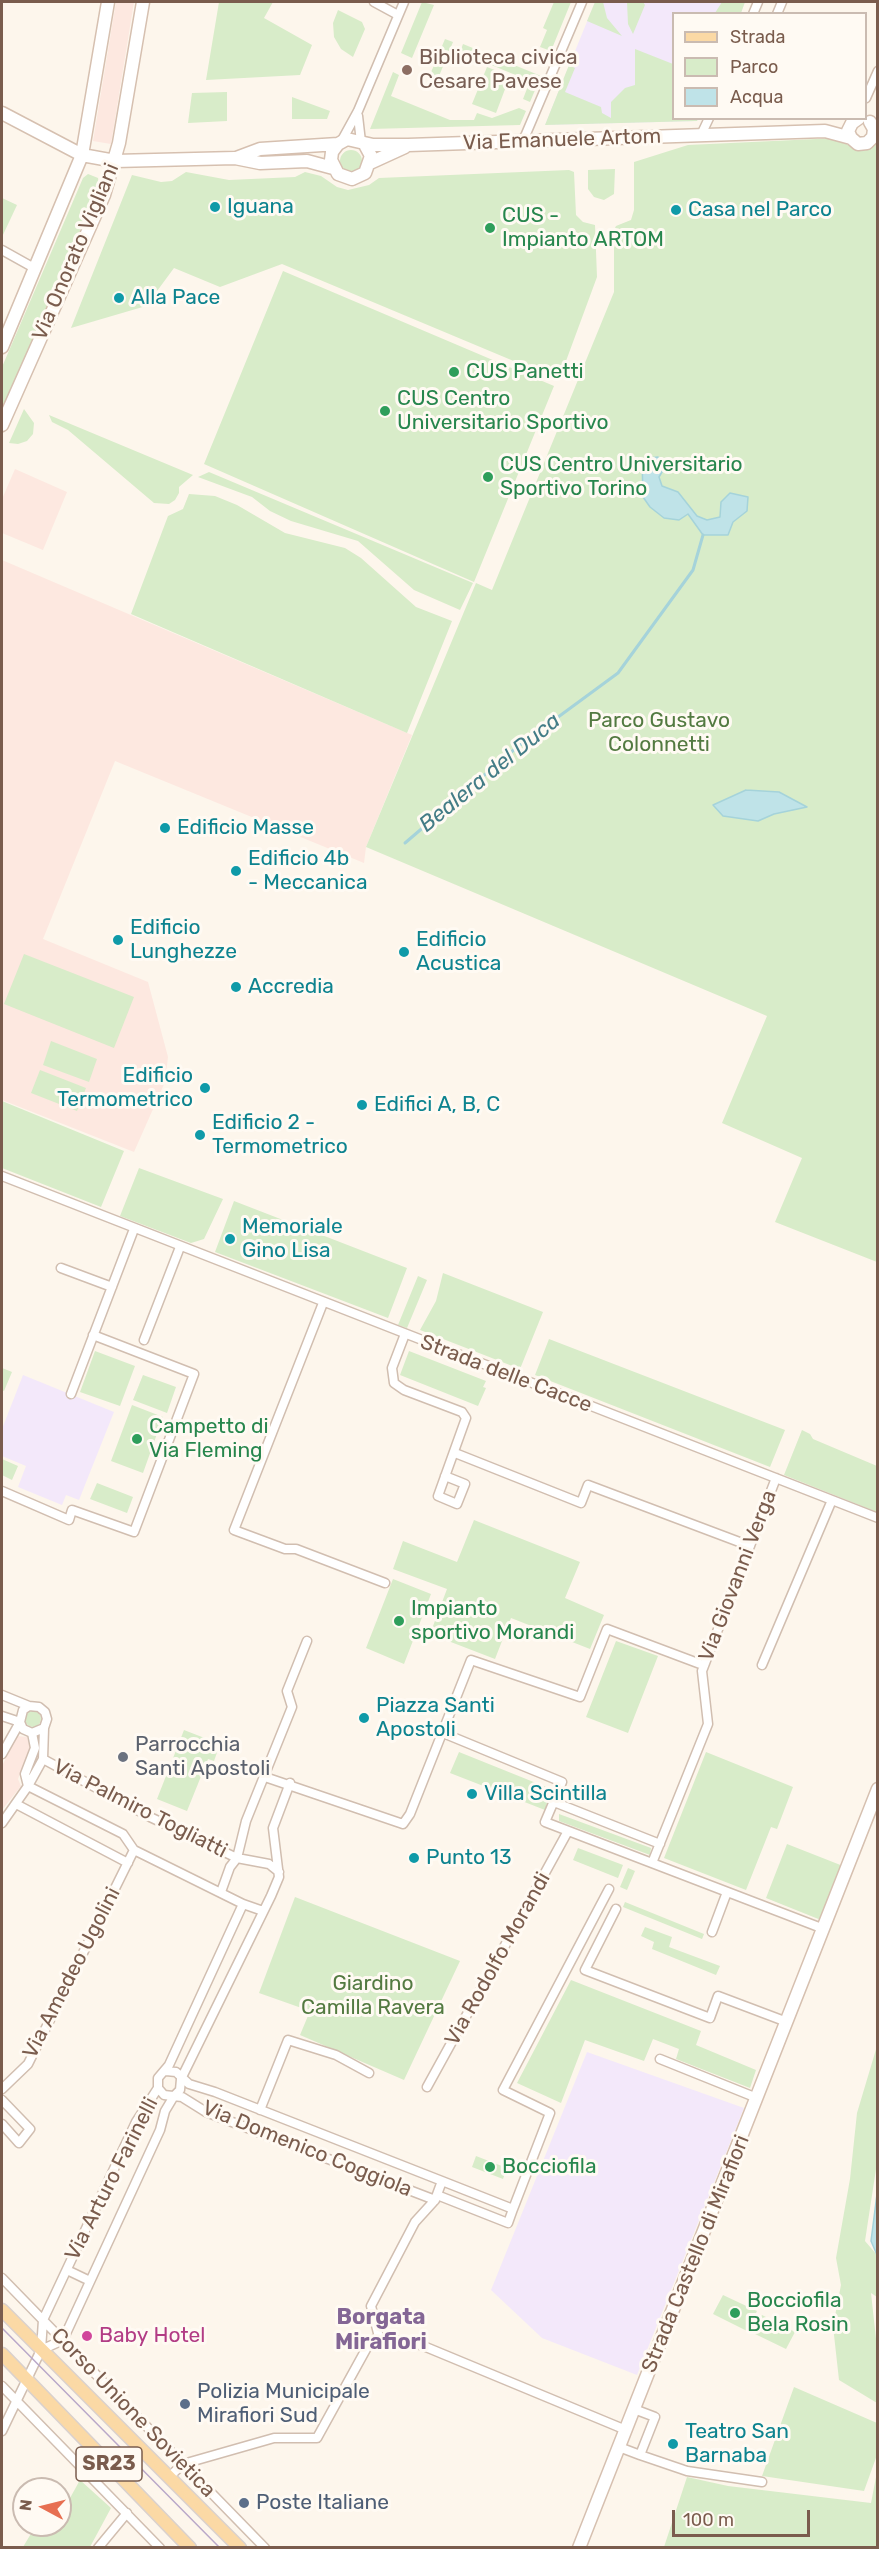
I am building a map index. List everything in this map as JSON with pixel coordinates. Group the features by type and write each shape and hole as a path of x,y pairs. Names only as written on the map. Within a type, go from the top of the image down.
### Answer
{"main road":[{"name":"Corso Unione Sovietica","path":"2,2310 240,2547"},
{"name":"SR23","path":"2,2354 190,2547"}],"street":[{"name":"Via Onorato Vigliani","path":"2,348 82,155 108,2"},
{"name":"Via Onorato Vigliani","path":"2,425 104,195 115,161 142,2"},
{"path":"374,2 398,15"},
{"path":"235,158 260,149 339,143 354,139 362,143 369,151 370,163 365,173 352,179 338,174 333,168 332,156 339,143 358,111 404,2"},
{"path":"523,141 582,2"},
{"path":"867,96 878,71"},
{"path":"358,111 357,126 362,143"},
{"path":"2,112 82,155 115,161 235,158 260,163 307,161 333,168"},
{"path":"701,135 708,120"},
{"path":"862,120 874,129 875,136 863,144 851,138 848,130 862,120"},
{"name":"Via Emanuele Artom","path":"362,143 408,146 825,131 862,120"},
{"name":"Via Emanuele Artom","path":"825,131 851,138"},
{"name":"Via Emanuele Artom","path":"370,163 408,146"},
{"path":"2,250 36,268"},
{"name":"Strada delle Cacce","path":"2,1176 878,1518"},
{"path":"71,1394 134,1229"},
{"path":"144,1340 180,1247"},
{"path":"61,1268 112,1287"},
{"path":"323,1303 234,1530 285,1549 296,1549 385,1583"},
{"path":"405,1334 392,1368 392,1379 405,1390 465,1415 466,1422 446,1476"},
{"path":"2,1491 69,1520 72,1510 134,1532 194,1374 93,1335"},
{"path":"455,1453 581,1503 588,1485 750,1546"},
{"name":"Via Giovanni Verga","path":"660,1844 708,1724 701,1676 703,1665 776,1478"},
{"path":"762,1665 832,1500"},
{"path":"265,1777 404,1824 471,1660 580,1698 607,1629 703,1665"},
{"path":"263,1911 243,1904 221,1892 230,1867 237,1858 246,1821 292,1707 287,1691 307,1641"},
{"path":"2,1695 29,1706 39,1707 45,1712 47,1719 44,1728 43,1759 28,1786 2,1823"},
{"path":"29,1706 20,1715 23,1729 32,1733 44,1728"},
{"path":"2,1716 20,1722"},
{"path":"2,1754 20,1722"},
{"name":"Via Palmiro Togliatti","path":"32,1733 35,1748 25,1774 28,1786 123,1834 134,1850 221,1892"},
{"path":"443,1733 562,1782 545,1822 824,1929"},
{"name":"Via Palmiro Togliatti","path":"43,1759 150,1817 237,1858"},
{"path":"279,1872 274,1851 273,1828 290,1784"},
{"name":"Strada Castello di Mirafiori","path":"579,2547 878,1789"},
{"path":"554,1802 660,1844 652,1863"},
{"path":"16,1804 128,1863"},
{"name":"Via Rodolfo Morandi","path":"427,2087 568,1831"},
{"name":"Via Amedeo Ugolini","path":"2,2089 28,2064 134,1850"},
{"path":"237,1858 269,1864 279,1872"},
{"name":"Via Arturo Farinelli","path":"63,2340 174,2096 180,2090 181,2079 278,1881 279,1872"},
{"path":"513,2209 550,2114 503,2090 609,1889"},
{"path":"712,1932 727,1892"},
{"name":"Via Arturo Farinelli","path":"2,2431 41,2350 43,2320 136,2122 158,2088 158,2078 166,2071 243,1904"},
{"path":"616,1910 585,1970 710,2018 718,1996 787,2022"},
{"path":"260,2110 288,2040 336,2055 369,2073"},
{"path":"660,2059 757,2098"},
{"name":"Via Arturo Farinelli","path":"166,2071 176,2072 181,2079"},
{"name":"Via Domenico Coggiola","path":"174,2096 182,2097 206,2112 508,2223 513,2209 181,2079"},
{"name":"Via Arturo Farinelli","path":"158,2088 164,2095 174,2096"},
{"path":"2,2100 30,2129 19,2143 2,2124"},
{"name":"Via Domenico Coggiola","path":"436,2198 442,2181"},
{"path":"379,2337 371,2306 414,2222 436,2198"},
{"name":"Via Arturo Farinelli","path":"67,2270 90,2281"},
{"name":"Corso Unione Sovietica","path":"2,2278 266,2547"},
{"path":"169,2477 183,2464 274,2438 317,2438 370,2342 379,2337 421,2345 626,2430"},
{"path":"41,2350 63,2340"},
{"path":"2,2386 160,2547"},
{"path":"634,2409 655,2417 640,2455"},
{"path":"619,2447 687,2471 762,2482"},
{"path":"98,2547 127,2513"}],"shaded area":[{"path":"116,2 134,2 111,144 93,141"},
{"path":"595,2 745,2 741,12 672,12 672,120 697,121 545,125"},
{"path":"15,469 67,492 43,550 2,533 2,499"},
{"path":"2,560 412,735 366,847 364,863 115,761 43,939 148,982 168,1057 165,1082 134,1152 2,1100"},
{"path":"23,1375 114,1412 79,1500 66,1495 62,1505 18,1487 26,1466 2,1456 2,1429"},
{"path":"17,1736 27,1737 30,1747 18,1779 21,1786 2,1810 2,1766"},
{"path":"587,2052 744,2108 637,2375 542,2338 491,2290"}],"green space":[{"path":"219,2 273,2 264,18 312,45 300,75 206,80"},
{"path":"422,2 434,5 412,58 401,53"},
{"path":"554,2 571,2 551,51 540,47 547,30 543,28"},
{"path":"595,2 603,2 607,18 622,36 587,21"},
{"path":"627,2 643,2 645,5 633,34 628,24"},
{"path":"722,2 745,2 741,12 716,12"},
{"path":"338,10 362,22 365,29 353,57 341,49 334,37 333,23"},
{"path":"445,39 453,42 437,81 429,77"},
{"path":"463,44 541,76 530,102 523,99 530,81 460,52"},
{"path":"635,49 672,64 672,120 697,121 545,125 569,65 575,68 565,92 601,107 602,113 611,118 611,102 625,88 635,85"},
{"path":"487,67 510,76 496,113 472,104"},
{"path":"393,72 399,75 391,96 450,120 474,120 477,113 492,118 519,108 526,111 520,125 370,129"},
{"path":"227,92 227,121 188,123 192,93"},
{"path":"292,97 330,111 327,119 292,119"},
{"name":"Parco Gustavo Colonnetti","path":"837,138 851,147 860,148 877,141 877,1262 775,1222 802,1158 722,1123 767,1016 366,847 476,583 492,590 614,292 614,230 616,226 631,220 634,210 634,162 688,145"},
{"path":"351,150 359,153 362,161 359,169 351,172 343,169 340,161 343,153"},
{"path":"615,169 614,194 604,200 594,197 588,189 588,170"},
{"path":"569,170 574,172 576,215 583,222 595,225 597,277 559,380 282,264 220,287 174,268 146,306 71,328 132,175 161,182 172,181 186,172 229,180 295,177 305,172 321,176 337,187 348,190 369,185 379,178"},
{"path":"88,174 98,178 99,186 2,413 2,367 83,178"},
{"path":"2,198 17,205 2,237"},
{"name":"CUS Centro Universitario Sportivo","path":"283,271 554,386 474,582 204,464"},
{"path":"24,409 34,423 33,434 27,441 18,444 9,443"},
{"path":"49,415 193,475 179,487 175,500 169,504 154,503 68,430 52,422"},
{"path":"209,472 473,583 460,610 414,590 358,541 291,521 270,511 252,497 198,477"},
{"path":"189,494 215,496 237,505 285,533 345,548 361,558 416,607 452,621 407,733 131,614 168,516 183,509"},
{"path":"24,954 134,997 114,1048 4,1004"},
{"path":"51,1041 97,1059 89,1082 43,1065"},
{"path":"40,1070 86,1088 77,1111 31,1093"},
{"path":"2,1101 124,1151 101,1207 2,1168"},
{"path":"139,1168 223,1199 204,1239 191,1243 120,1216"},
{"path":"234,1201 407,1268 388,1318 215,1252"},
{"path":"443,1273 543,1312 520,1369 420,1330 436,1301"},
{"path":"418,1276 427,1280 407,1328 398,1325"},
{"path":"549,1339 785,1430 770,1467 535,1375"},
{"path":"95,1351 135,1366 120,1406 80,1392"},
{"path":"409,1351 486,1381 483,1387 486,1388 478,1406 400,1375"},
{"path":"2,1368 12,1372 4,1391 2,1390"},
{"name":"Campetto di Via Fleming","path":"143,1375 176,1387 167,1413 133,1400"},
{"name":"Campetto di Via Fleming","path":"132,1405 163,1417 143,1473 111,1461"},
{"path":"802,1430 810,1434 813,1439 877,1466 877,1512 784,1475"},
{"path":"2,1459 18,1466 12,1480 2,1475"},
{"path":"97,1483 133,1497 127,1513 90,1499"},
{"path":"474,1520 580,1562 565,1598 604,1615 590,1649 511,1618 495,1659 430,1634 447,1589 393,1569 403,1541 457,1562"},
{"name":"Impianto sportivo Morandi","path":"393,1579 431,1594 404,1664 366,1648"},
{"path":"616,1641 658,1656 628,1733 586,1717"},
{"path":"30,1711 36,1711 41,1719 39,1725 30,1727 25,1722 25,1716"},
{"path":"184,1730 220,1744 214,1761 208,1759 187,1811 157,1799"},
{"path":"459,1752 551,1789 545,1810 450,1773"},
{"path":"706,1752 793,1787 777,1829 771,1827 746,1890 664,1858"},
{"path":"559,1814 651,1848 650,1855 559,1821"},
{"path":"787,1844 843,1866 821,1920 766,1898"},
{"path":"578,1848 623,1865 618,1878 573,1860"},
{"path":"628,1868 635,1871 627,1890 620,1887"},
{"name":"Giardino Camilla Ravera","path":"295,1897 460,1961 404,2080 300,2035 310,2011 259,1993"},
{"path":"625,1902 704,1934 702,1939 623,1907"},
{"path":"645,1927 672,1937 669,1947 720,1966 716,1975 652,1949 654,1942 641,1936"},
{"path":"571,1980 701,2031 696,2045 756,2070 750,2088 676,2059 679,2049 653,2039 644,2061 585,2040 561,2103 517,2083"},
{"path":"877,2046 878,2156 865,2241 877,2255 877,2297 871,2293 877,2348 877,2403 839,2380 833,2326 841,2285 836,2258 850,2179 857,2113"},
{"name":"Bocciofila","path":"476,2156 507,2168 503,2179 472,2167"},
{"name":"Bocciofila Bela Rosin","path":"723,2295 757,2311 747,2331 713,2314"},
{"name":"Bocciofila Bela Rosin","path":"762,2315 795,2332 786,2349 753,2333"},
{"path":"794,2387 877,2423 877,2455 864,2491 762,2476"},
{"path":"877,2472 877,2547 664,2547 687,2477 728,2486 871,2503"},
{"path":"80,2480 111,2508 90,2547 23,2547 29,2537 72,2537 72,2494"}],"water":[{"path":"658,457 665,467 659,477 662,486 678,492 697,516 707,520 720,517 721,502 730,493 748,497 747,511 733,522 728,535 703,535 688,514 679,520 664,518 650,507 643,497 642,459"},
{"path":"746,790 779,792 807,807 774,814 758,821 723,816 713,805"},
{"path":"877,2194 877,2255 871,2241"}],"waterway":[{"name":"Bealera del Duca","path":"405,843 516,748 618,673 693,570 703,535"}],"tram line":[{"path":"2,2328 220,2548"}],"place":[{"name":"Biblioteca civica Cesare Pavese","path":"407,70"},
{"name":"Iguana","path":"215,207"},
{"name":"Casa nel Parco","path":"676,210"},
{"name":"CUS - Impianto ARTOM","path":"490,228"},
{"name":"Alla Pace","path":"119,298"},
{"name":"CUS Panetti","path":"454,372"},
{"name":"CUS Centro Universitario Sportivo","path":"385,411"},
{"name":"CUS Centro Universitario Sportivo Torino","path":"488,477"},
{"name":"Edificio Masse","path":"165,828"},
{"name":"Edificio 4b - Meccanica","path":"236,871"},
{"name":"Edificio Lunghezze","path":"118,940"},
{"name":"Edificio Acustica","path":"404,952"},
{"name":"Accredia","path":"236,987"},
{"name":"Edificio Termometrico","path":"205,1088"},
{"name":"Edifici A, B, C","path":"362,1105"},
{"name":"Edificio 2 - Termometrico","path":"200,1135"},
{"name":"Memoriale Gino Lisa","path":"230,1239"},
{"name":"Campetto di Via Fleming","path":"137,1439"},
{"name":"Impianto sportivo Morandi","path":"399,1621"},
{"name":"Piazza Santi Apostoli","path":"364,1718"},
{"name":"Parrocchia Santi Apostoli","path":"123,1757"},
{"name":"Villa Scintilla","path":"472,1794"},
{"name":"Punto 13","path":"414,1858"},
{"name":"Bocciofila","path":"490,2167"},
{"name":"Bocciofila Bela Rosin","path":"735,2313"},
{"name":"Baby Hotel","path":"87,2336"},
{"name":"Polizia Municipale Mirafiori Sud","path":"185,2404"},
{"name":"Teatro San Barnaba","path":"673,2444"},
{"name":"Poste Italiane","path":"244,2503"}],"district":[{"name":"Borgata Mirafiori","path":"381,2330"}]}
